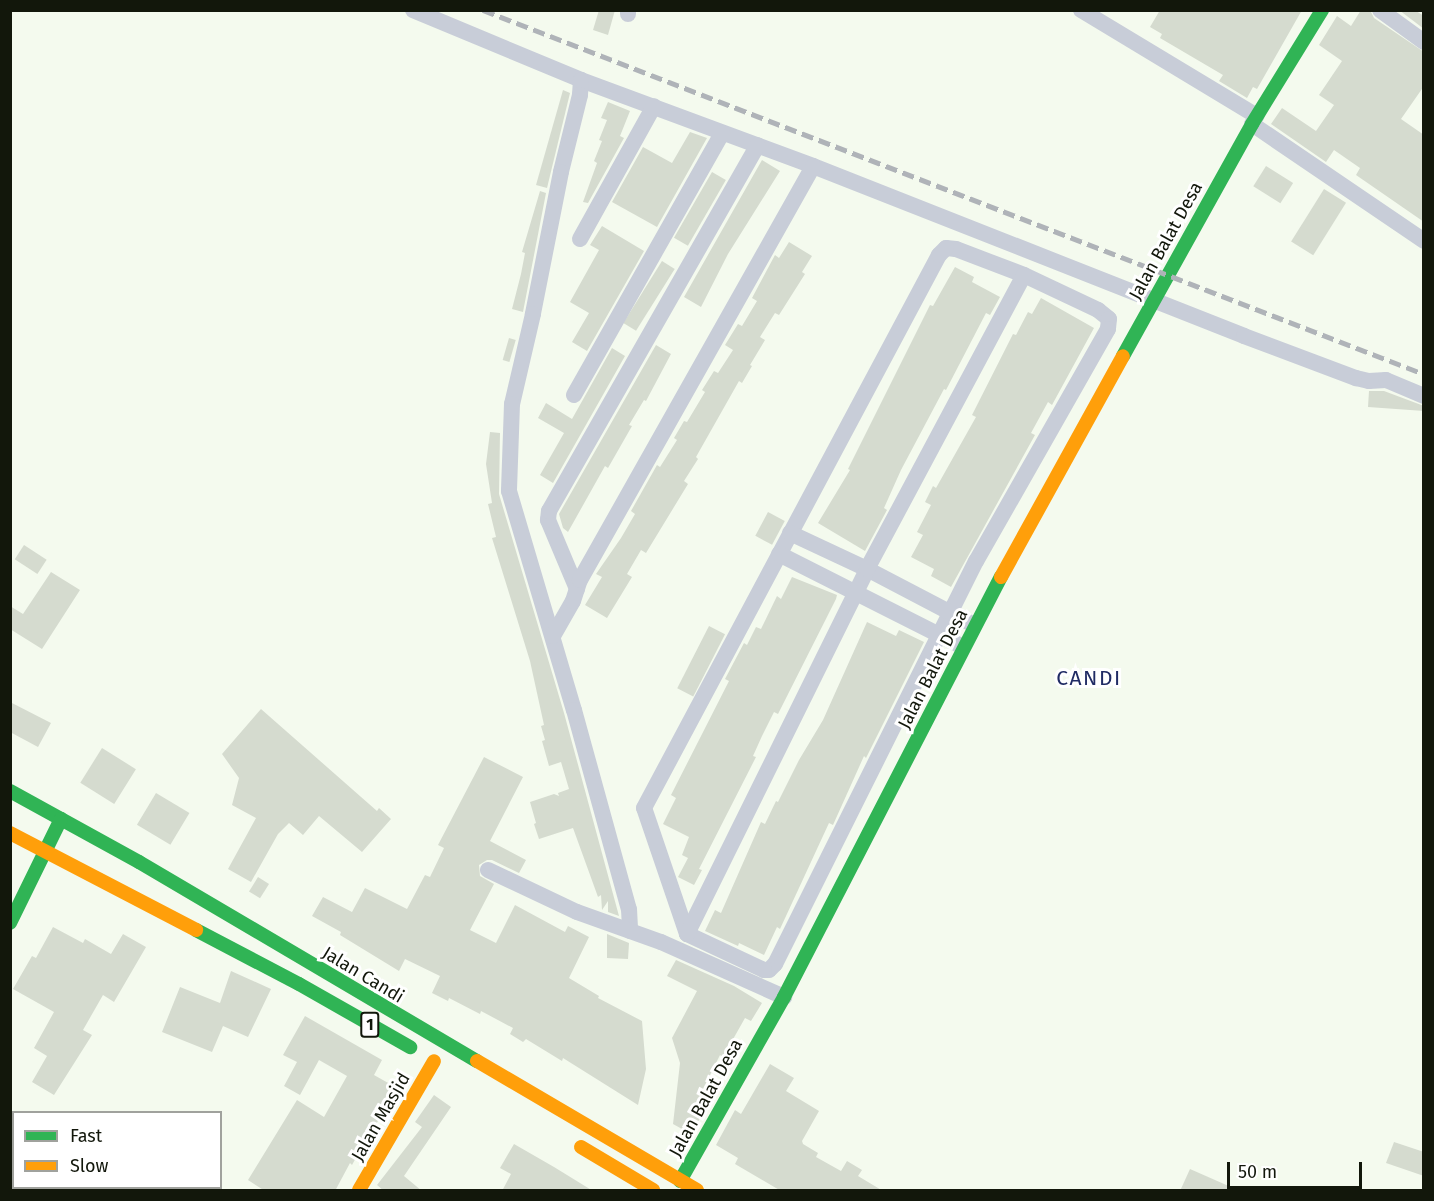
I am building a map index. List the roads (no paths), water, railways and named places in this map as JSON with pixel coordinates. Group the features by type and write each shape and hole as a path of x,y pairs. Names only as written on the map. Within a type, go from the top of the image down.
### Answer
{"main road":[{"name":"Jalan Balat Desa","path":"680,1181 784,997 862,849 974,625 1254,120 1322,10"},
{"name":"Jalan Candi","path":"10,790 697,1191"},
{"path":"10,923 61,819"},
{"name":"1","path":"10,833 44,852"},
{"name":"Jalan Masjid","path":"44,852 299,984 439,1064 363,1189"},
{"path":"565,1138 632,1184 653,1191"}],"street":[{"path":"413,10 583,80 813,166 1356,378 1369,381 1386,380 1424,396"},
{"path":"1081,10 1254,120 1424,242"},
{"path":"1380,10 1424,42"},
{"path":"583,80 512,404 509,435 509,491 557,629 633,932"},
{"path":"580,239 654,106"},
{"path":"574,395 722,133"},
{"path":"575,595 548,520 549,511 758,145"},
{"path":"557,629 813,166"},
{"path":"946,248 956,249 1024,275 1106,314 1109,319 1108,329 976,561 776,964 769,970 760,968 687,934 644,808 941,251 946,248"},
{"path":"687,934 867,569 1024,275"},
{"path":"789,533 867,569 974,625"},
{"path":"779,554 963,647"},
{"path":"488,870 577,912 661,942 784,997"}],"railway":[{"path":"483,10 1424,374"}],"district":[{"name":"CANDI","path":"1089,678"}]}
